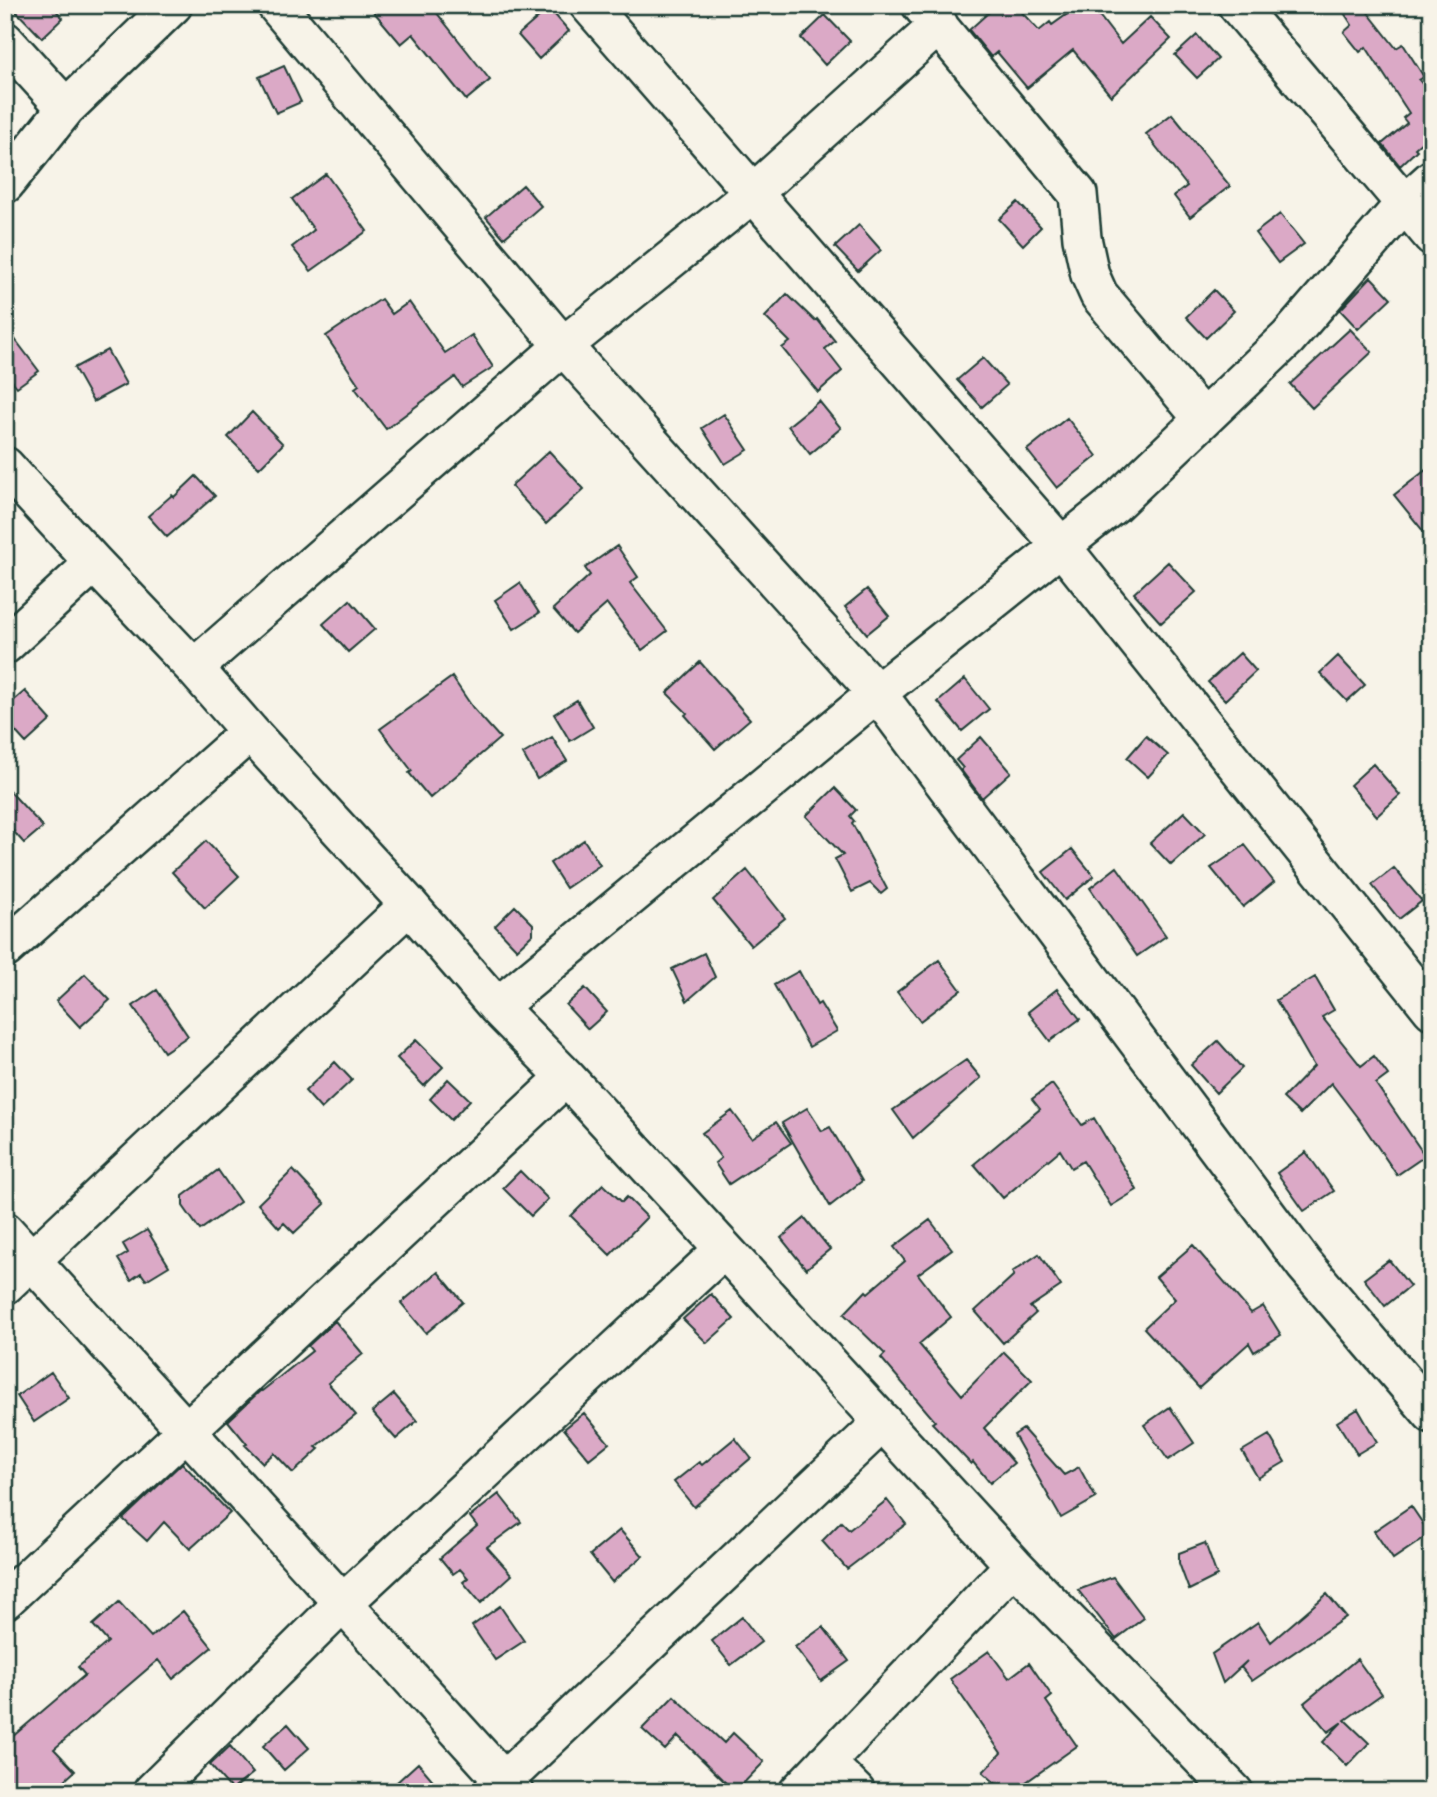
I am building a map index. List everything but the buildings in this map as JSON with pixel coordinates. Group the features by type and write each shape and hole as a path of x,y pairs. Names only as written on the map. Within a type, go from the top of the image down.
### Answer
{"street":[{"path":"5,184 66,107 173,5"},
{"path":"276,5 563,346 877,692 1304,1264 1432,1414"},
{"path":"589,5 1062,547 1432,1010"},
{"path":"1237,5 1432,236"},
{"path":"194,668 563,346 752,194 930,15 1078,194 1082,237 1090,275 1099,295 1203,419"},
{"path":"5,41 66,107"},
{"path":"497,1007 877,692 1113,505 1288,338 1404,204 1432,179"},
{"path":"5,466 194,668 409,905 497,1007 566,1077 1014,1565 1234,1792"},
{"path":"5,645 94,563"},
{"path":"5,949 250,732"},
{"path":"5,1285 409,905"},
{"path":"5,1600 566,1077"},
{"path":"5,1231 344,1604 503,1788 883,1422"},
{"path":"152,1792 344,1604 724,1249"},
{"path":"798,1792 1014,1565"},
{"path":"826,1762 856,1792"}]}
